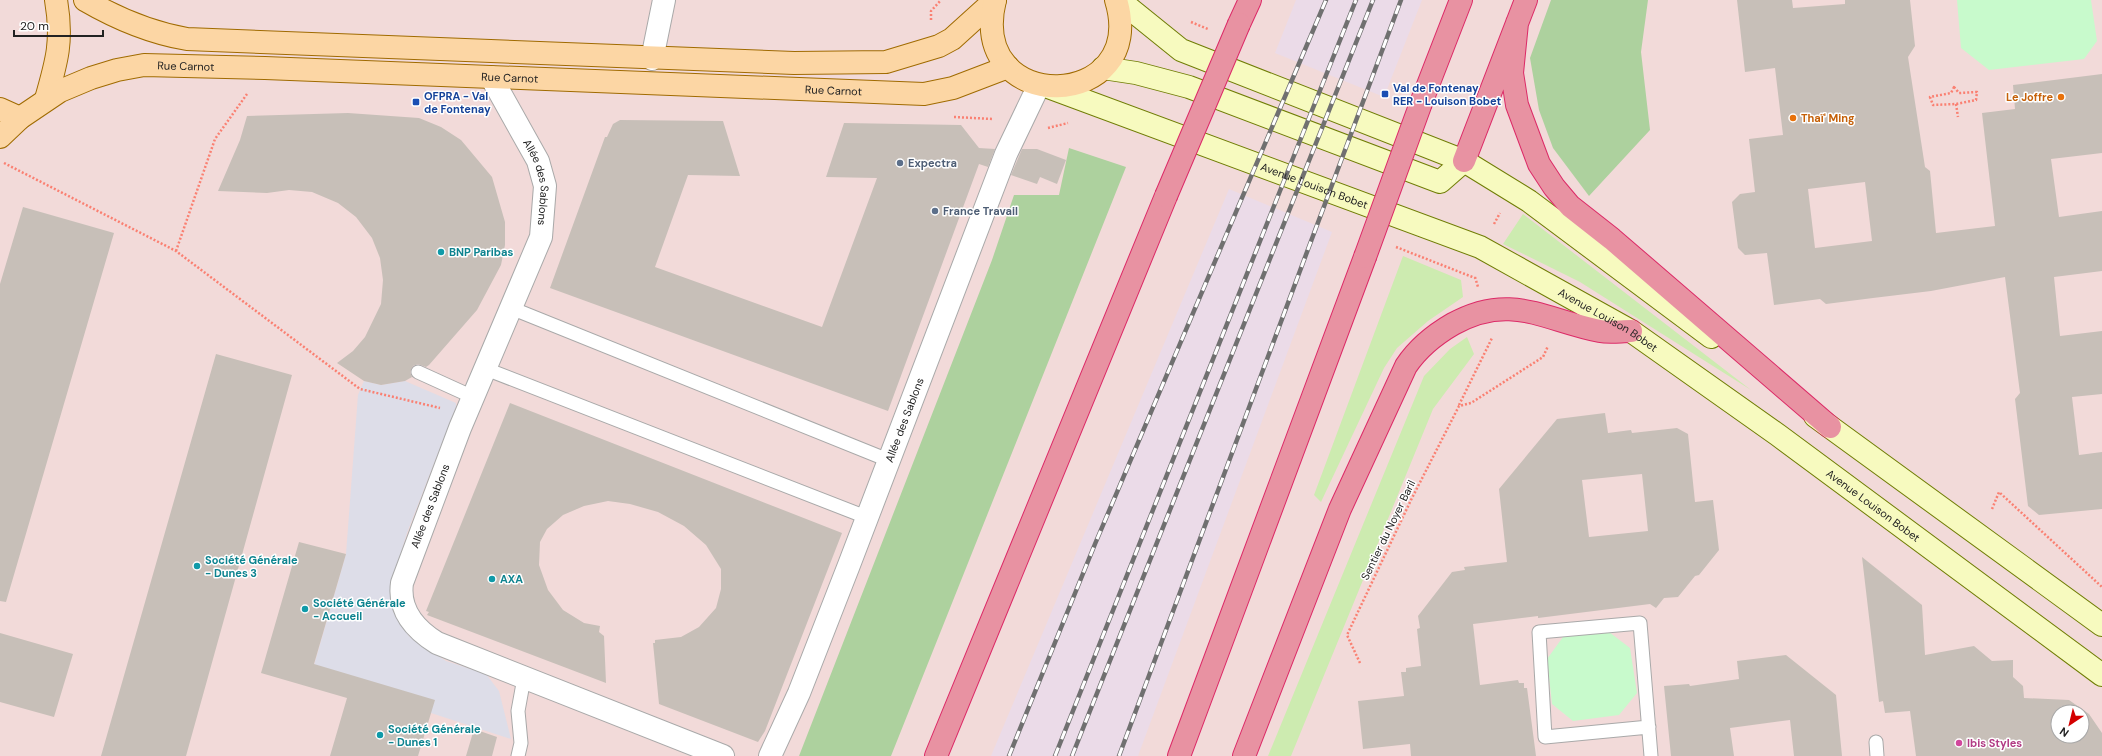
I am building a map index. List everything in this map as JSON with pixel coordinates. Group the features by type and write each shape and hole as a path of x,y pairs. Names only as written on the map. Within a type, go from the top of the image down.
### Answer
{"highway":[{"path":"936,756 1166,196 1250,0"},
{"path":"1179,756 1421,103 1461,0"},
{"path":"1464,161 1526,0"},
{"path":"1517,23 1512,73 1517,105 1539,164 1554,187 1570,206 1612,239 1830,427"},
{"path":"1244,756 1340,509 1406,366 1420,348 1436,334 1464,318 1478,312 1505,308 1541,314 1601,332 1631,331"}],"main road":[{"path":"46,99 59,45 60,22 56,0"},
{"path":"85,0 104,11 146,28 187,39 652,59 794,63 886,62 940,46 952,39 995,0"},
{"path":"995,0 991,18 992,35 998,52 1008,67 1023,78 1043,86 1068,87 1087,80 1103,68 1114,52 1120,34 1121,15 1116,0"},
{"path":"1119,0 1181,50 1464,161 1529,201 1830,427 2102,625"},
{"name":"Rue Carnot","path":"0,137 20,118 46,99 91,78 117,70 144,66 265,68 924,94 953,88 1008,67"},
{"path":"1103,68 1136,74 1189,87 1440,182 1464,161"},
{"name":"Avenue Louison Bobet","path":"1043,86 1480,248 1631,331 1778,435 2101,675"},
{"path":"0,109 20,118"}],"street":[{"path":"652,59 662,9"},
{"name":"Allée des Sablons","path":"491,77 538,161 545,186 541,237 469,406 402,584 402,602 412,623 424,635 454,651 723,756"},
{"name":"Allée des Sablons","path":"770,756 799,693 1006,154 1043,86"}],"lane":[{"path":"511,308 888,460"},
{"path":"486,369 866,517"},
{"path":"418,372 469,406"},
{"path":"1649,727 1545,737 1539,632 1640,623 1649,727 1651,756"},
{"path":"518,756 521,743 518,711 524,678"},
{"path":"1876,742 1878,756"}],"path":[{"path":"176,251 215,139 265,68"},
{"path":"1954,87 1959,93 1977,92 1976,100 1956,104 1932,105 1930,97 1951,93 1954,87"},
{"path":"1956,104 1958,117"},
{"path":"0,161 176,251 360,390 454,411 469,406"},
{"name":"Sentier du Noyer Baril","path":"1360,663 1347,635 1411,500 1493,335"},
{"path":"1459,406 1471,404 1543,357 1548,346"},
{"path":"1992,509 1999,492 2102,587"}],"shaded area":[{"path":"0,0 2102,0 2102,756 0,756"},
{"path":"1296,0 1422,0 1384,97 1275,53"},
{"path":"1229,189 1332,232 1138,756 991,756"},
{"path":"364,381 381,385 405,381 456,403 456,407 407,533 390,589 394,613 409,636 446,661 486,674 499,691 511,739 431,713 314,665 346,554 358,395"}],"green space":[{"path":"1551,0 1648,0 1641,52 1650,130 1589,196 1553,148 1539,110 1530,58"},
{"path":"1957,0 2091,0 2097,41 2084,59 1989,70 1961,48"},
{"path":"1069,148 1126,167 891,756 799,756 992,260 1014,195 1059,195"},
{"path":"1523,214 1751,390 1580,282 1503,244"},
{"path":"1403,256 1461,280 1463,297 1428,321 1397,348 1384,368 1321,502 1314,495"},
{"path":"1467,337 1474,354 1433,409 1291,756 1268,756 1424,376 1450,349"},
{"path":"1609,632 1630,648 1637,693 1619,715 1573,721 1552,704 1547,659 1563,637"}],"building":[{"path":"1737,0 1792,0 1793,8 1845,4 1845,0 1910,0 1915,46 1908,57 1925,167 1930,171 1936,233 1995,226 1982,113 2015,109 2013,85 2102,74 2102,153 2051,159 2059,217 2102,211 2102,271 2054,277 2060,336 2102,331 2102,394 2072,397 2079,455 2102,452 2102,509 2039,515 2028,506 2015,399 2020,393 2005,277 1931,291 1826,304 1820,299 1774,305 1767,253 1745,255 1738,248 1732,202 1740,194 1755,192 1749,139 1783,135 1775,68 1745,72","holes":["1865,182 1872,241 1815,248 1808,189"]},
{"name":"BNP Paribas","path":"348,113 419,118 441,127 461,140 492,177 505,222 505,245 501,265 477,310 429,365 426,367 418,364 413,366 410,372 412,377 405,381 381,385 364,381 337,363 353,351 365,337 381,304 383,280 380,258 372,238 356,217 338,203 312,192 289,190 267,193 218,191 240,140 247,116"},
{"path":"620,120 723,121 740,176 688,175 655,267 822,327 877,178 826,177 844,123 961,125 979,148 995,149 988,167 979,164 888,411 550,288 605,137 607,137 613,124"},
{"path":"1022,149 1037,149 1066,160 1057,184 1040,177 1037,184 1011,175"},
{"path":"23,207 114,233 6,602 0,601 0,284"},
{"name":"Société Générale - Dunes 3","path":"216,354 292,375 186,756 101,756"},
{"name":"AXA","path":"510,403 842,533 765,731 758,742 659,704 653,643 655,643 655,640 681,637 699,627 716,608 721,589 721,569 706,545 684,526 658,512 630,504 608,501 584,506 563,515 547,529 540,542 539,565 548,590 563,610 584,623 600,626 599,632 604,636 606,683 427,615 429,612 426,611"},
{"path":"1605,413 1608,433 1631,430 1632,433 1677,428 1688,434 1695,502 1713,500 1719,550 1699,575 1695,576 1678,597 1664,598 1656,608 1650,604 1538,618 1538,616 1473,624 1480,685 1518,680 1519,683 1524,683 1524,688 1527,688 1536,756 1411,756 1410,744 1363,749 1358,701 1404,696 1401,672 1406,672 1406,668 1421,666 1417,629 1420,628 1418,616 1452,572 1465,570 1464,567 1507,562 1499,489 1557,419","holes":["1642,474 1648,531 1589,537 1582,480"]},
{"path":"299,542 346,554 314,664 435,700 418,756 330,756 347,698 261,673"},
{"path":"1862,557 1922,605 1925,655 1974,646 1992,661 2013,660 2013,677 2023,686 2024,698 2069,700 2075,704 2050,704 2050,744 2090,744 2090,715 2102,733 2102,756 1916,756 1910,711 1885,713 1883,701 1879,702"},
{"path":"0,633 73,654 54,717 0,702"},
{"path":"1786,655 1836,695 1842,756 1794,756 1790,720 1730,728 1734,756 1671,756 1664,686 1689,684 1690,686 1739,679 1737,661"},
{"path":"474,729 497,737 492,756 466,756"}],"railway":[{"path":"1009,756 1095,544 1326,0"},
{"path":"1055,756 1356,0"},
{"path":"1072,756 1373,0"},
{"path":"1119,756 1401,0"}],"place":[{"name":"Val de Fontenay RER - Louison Bobet","path":"1385,94"},
{"name":"Le Joffre","path":"2061,97"},
{"name":"OFPRA - Val de Fontenay","path":"416,102"},
{"name":"Thaï' Ming","path":"1793,118"},
{"name":"Expectra","path":"900,163"},
{"name":"France Travail","path":"935,211"},
{"name":"BNP Paribas","path":"441,252"},
{"name":"Société Générale - Dunes 3","path":"197,566"},
{"name":"AXA","path":"492,579"},
{"name":"Société Générale - Accueil","path":"305,609"},
{"name":"Société Générale - Dunes 1","path":"380,735"},
{"name":"Ibis Styles","path":"1959,743"}]}
